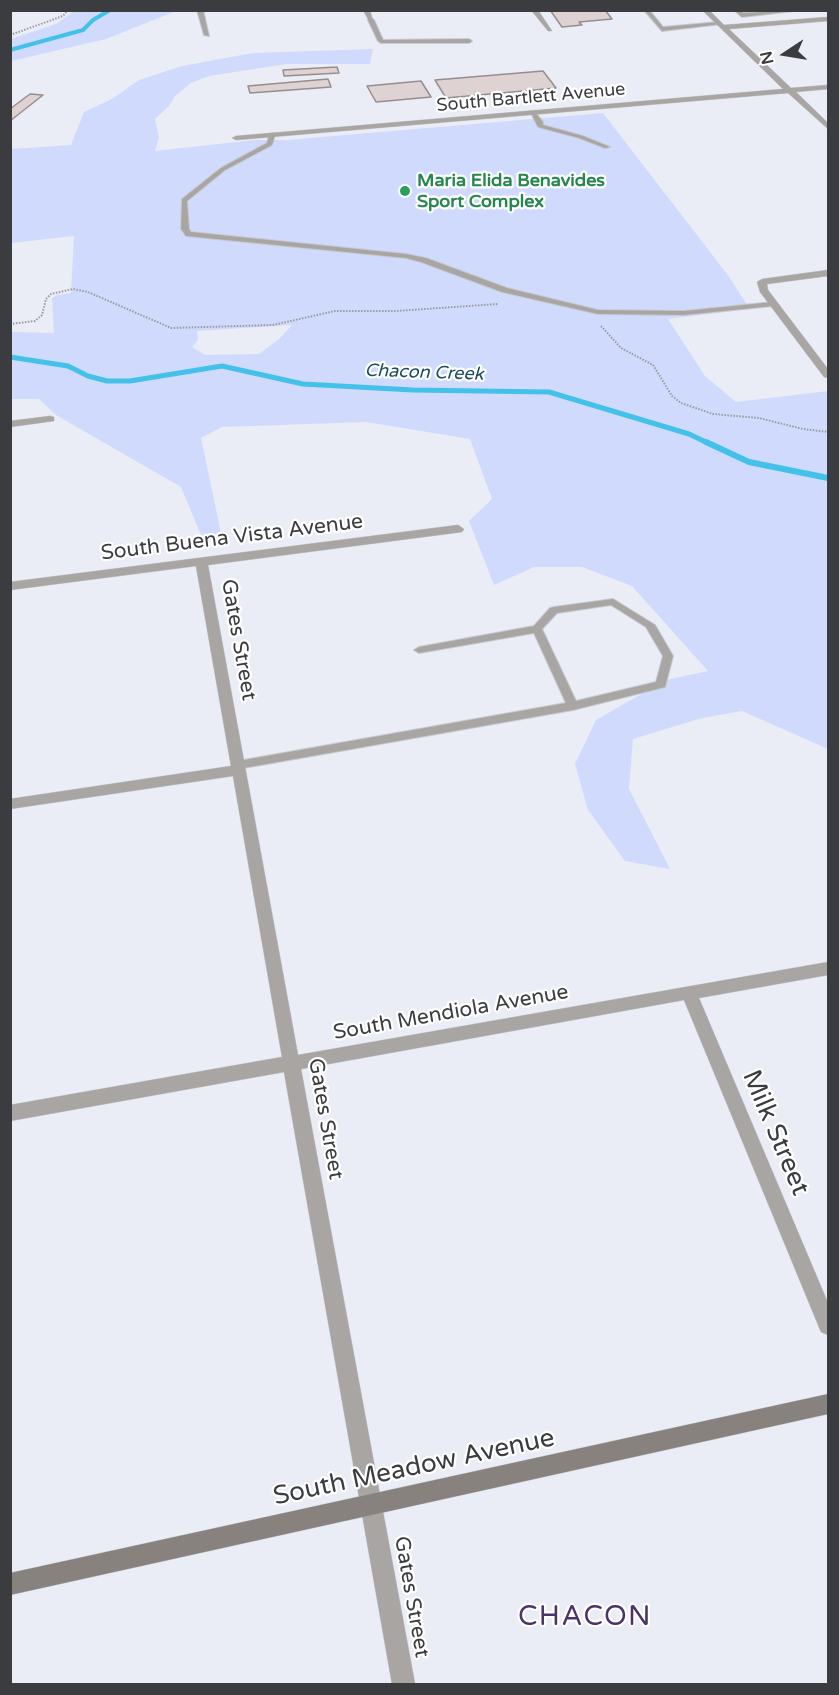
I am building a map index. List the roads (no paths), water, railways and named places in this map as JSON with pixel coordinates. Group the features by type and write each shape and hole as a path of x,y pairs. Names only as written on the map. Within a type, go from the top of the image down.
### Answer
{"main road":[{"name":"South Meadow Avenue","path":"10,1584 828,1404"}],"street":[{"path":"366,10 371,20"},
{"path":"534,10 550,30"},
{"path":"705,10 828,127"},
{"path":"721,26 828,19"},
{"name":"South Bartlett Avenue","path":"236,138 828,87"},
{"path":"828,273 762,282 763,290 828,375"},
{"path":"10,424 50,419"},
{"name":"South Buena Vista Avenue","path":"10,586 458,529"},
{"name":"Gates Street","path":"201,561 403,1684"},
{"path":"10,804 238,768"},
{"name":"South Mendiola Avenue","path":"10,1113 828,968"},
{"name":"Milk Street","path":"689,993 828,1325"}],"lane":[{"path":"200,10 207,35"},
{"path":"646,10 662,29 721,26"},
{"path":"736,10 742,15 801,10"},
{"path":"371,20 381,41 469,41"},
{"path":"534,113 540,126 607,147"},
{"path":"272,135 270,144 223,169 184,200 185,229 189,234 405,256 423,260 506,290 572,308 598,312 684,313 773,304"},
{"path":"238,768 573,706 661,684 668,656 650,625 613,602 554,610 537,629 419,650"},
{"path":"537,629 573,706"}],"waterway":[{"name":"Chacon Creek","path":"10,50 83,30 93,20 110,10"},
{"name":"Chacon Creek","path":"10,357 68,366 88,376 107,381 130,381 222,366 303,384 413,390 549,392 689,434 710,444"},
{"name":"Chacon Creek","path":"706,442 749,462 828,478"}],"place":[{"name":"Maria Elida Benavides Sport Complex","path":"405,191"}],"district":[{"name":"CHACON","path":"585,1618"}]}
